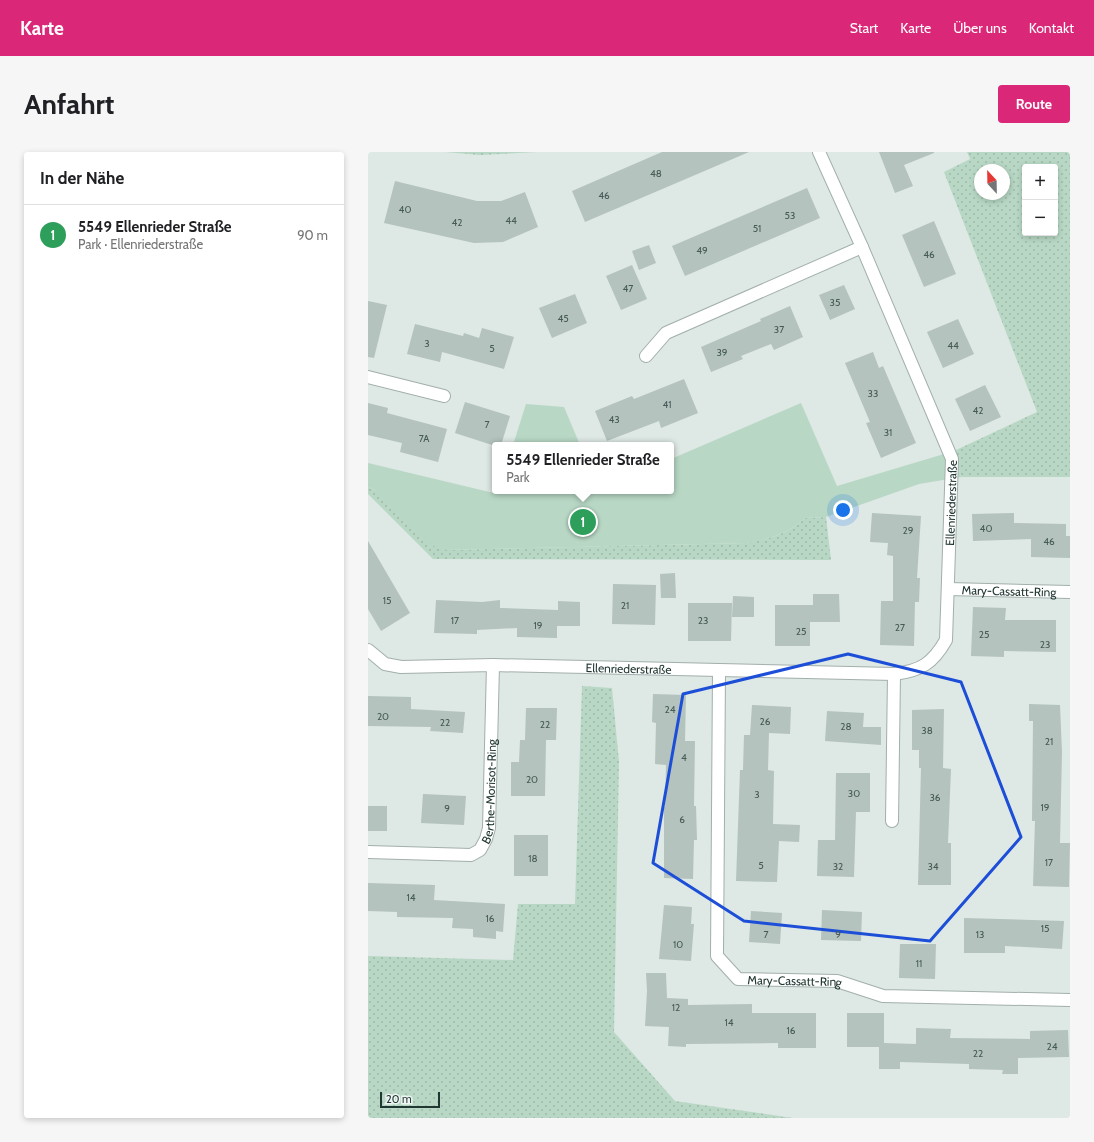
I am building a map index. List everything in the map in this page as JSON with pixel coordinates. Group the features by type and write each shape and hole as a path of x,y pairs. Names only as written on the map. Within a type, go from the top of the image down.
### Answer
{"street":[{"name":"Ellenriederstraße","path":"368,650 385,664 402,667 493,665 894,674 909,672 924,666 938,655 946,640 952,459 862,247 819,152"},
{"path":"646,356 666,334 862,247"},
{"path":"368,377 444,396"},
{"name":"Mary-Cassatt-Ring","path":"948,589 1070,592"},
{"name":"Berthe-Morisot-Ring","path":"368,852 453,856 471,855 480,850 486,839 489,828 493,665"},
{"name":"Mary-Cassatt-Ring","path":"719,671 716,956 738,980 837,981 883,996 1070,1000"},
{"path":"892,821 894,674"}],"highlighted area":[{"path":"848,654 961,682 1021,837 930,941 744,921 653,863 683,694"}],"green space":[{"path":"445,152 538,152 480,155"},
{"path":"967,152 1070,152 1070,477 961,477 954,451 1037,412 944,172 970,159"},
{"path":"801,403 837,486 954,451 961,477 919,484 826,517 805,518 799,524 785,532 763,540 747,543 447,550 433,546 375,490 368,487 368,463 492,493 492,494 674,494 674,458"},
{"path":"526,404 564,407 579,442 514,442"},
{"path":"368,487 375,490 447,550 746,543 763,540 778,535 799,524 805,518 826,517 831,560 433,559 368,494"},
{"path":"582,686 612,688 619,762 614,1032 675,1101 793,1118 368,1118 368,956 513,960 518,904 575,904"}],"building":[{"path":"662,152 749,152 585,222 572,191"},
{"path":"879,152 934,153 904,165 913,186 895,193"},
{"path":"395,181 477,201 501,201 525,192 538,227 503,242 474,243 384,223"},
{"path":"807,188 820,218 685,276 672,246"},
{"path":"934,221 956,274 924,287 902,235"},
{"path":"649,245 656,263 639,270 632,251"},
{"path":"632,265 647,299 621,310 606,276"},
{"path":"844,285 855,309 830,320 819,295"},
{"path":"575,294 587,323 552,338 539,308"},
{"path":"368,301 387,305 374,358 368,357"},
{"path":"790,306 803,337 774,350 771,344 741,356 743,359 711,372 701,347 761,321 760,319"},
{"path":"958,319 974,354 943,368 927,332"},
{"path":"415,324 463,336 464,333 479,338 482,328 514,337 504,369 442,352 440,362 407,354"},
{"path":"873,352 879,368 883,366 916,443 881,458 866,423 870,422 845,363"},
{"path":"684,379 698,413 661,428 659,421 607,441 595,411 632,396 634,399"},
{"path":"985,385 1001,417 970,431 955,399"},
{"path":"465,402 510,416 502,442 492,442 492,445 455,433"},
{"path":"368,403 388,408 387,413 447,429 438,462 400,452 402,443 368,435"},
{"path":"872,513 921,516 917,578 920,578 919,602 915,602 914,646 880,645 881,601 893,601 893,556 887,555 888,543 870,542"},
{"path":"1014,513 1014,523 1066,524 1066,536 1070,536 1070,558 1031,557 1031,539 973,541 972,514"},
{"path":"368,541 410,613 381,631 368,609"},
{"path":"675,573 676,598 661,598 660,574"},
{"path":"613,584 656,585 655,625 612,624"},
{"path":"813,594 839,594 840,622 810,622 810,646 775,646 775,605 813,605"},
{"path":"733,596 754,597 754,617 732,617"},
{"path":"436,600 482,602 500,600 500,608 558,610 558,601 580,602 580,626 557,626 557,638 517,637 517,628 477,630 477,634 434,633"},
{"path":"688,603 732,603 731,641 688,641"},
{"path":"973,607 1006,608 1005,620 1056,620 1056,652 1004,651 1004,657 971,656"},
{"path":"653,694 686,695 685,741 695,741 694,806 696,806 697,840 694,840 693,879 664,878 664,807 666,765 655,764 656,723 652,722"},
{"path":"368,696 411,697 411,709 465,712 463,733 430,731 431,727 368,726"},
{"path":"1029,704 1060,705 1062,752 1060,843 1070,843 1069,887 1033,886 1035,821 1032,821 1033,721 1029,721"},
{"path":"752,705 791,707 790,734 769,733 768,770 774,771 773,824 800,825 799,842 779,841 777,882 736,881 740,770 743,770 744,735 750,735"},
{"path":"526,708 557,708 556,740 546,740 545,796 511,796 511,762 519,762 520,740 525,740"},
{"path":"944,709 943,768 951,769 948,843 951,843 951,885 918,885 921,768 919,768 919,750 912,750 912,710"},
{"path":"827,711 864,713 863,727 881,727 881,745 825,741"},
{"path":"836,773 870,773 870,812 856,812 854,877 817,876 818,840 835,840"},
{"path":"423,794 466,796 464,825 421,823"},
{"path":"368,806 387,806 387,831 368,831"},
{"path":"514,835 548,835 548,876 514,876"},
{"path":"368,883 435,885 434,900 505,904 503,932 496,931 496,939 473,937 473,929 452,928 453,918 397,917 397,912 368,911"},
{"path":"664,905 692,907 691,924 694,924 691,961 659,959"},
{"path":"822,910 862,912 861,941 821,940"},
{"path":"751,911 782,913 780,944 749,942"},
{"path":"964,918 1064,921 1062,949 1005,946 1005,953 964,953"},
{"path":"900,944 936,944 935,979 899,978"},
{"path":"646,973 666,973 667,998 688,999 688,1005 752,1004 752,1013 816,1013 816,1048 778,1048 778,1043 686,1044 686,1047 668,1046 669,1027 645,1026 647,991"},
{"path":"847,1013 884,1013 884,1043 916,1044 916,1028 951,1029 950,1038 1030,1039 1030,1031 1068,1030 1069,1057 1018,1058 1018,1074 1002,1074 1003,1070 969,1069 969,1064 900,1062 900,1069 879,1069 879,1047 847,1047"}],"place":[{"name":"5549 Ellenrieder Straße","path":"583,522"}]}
